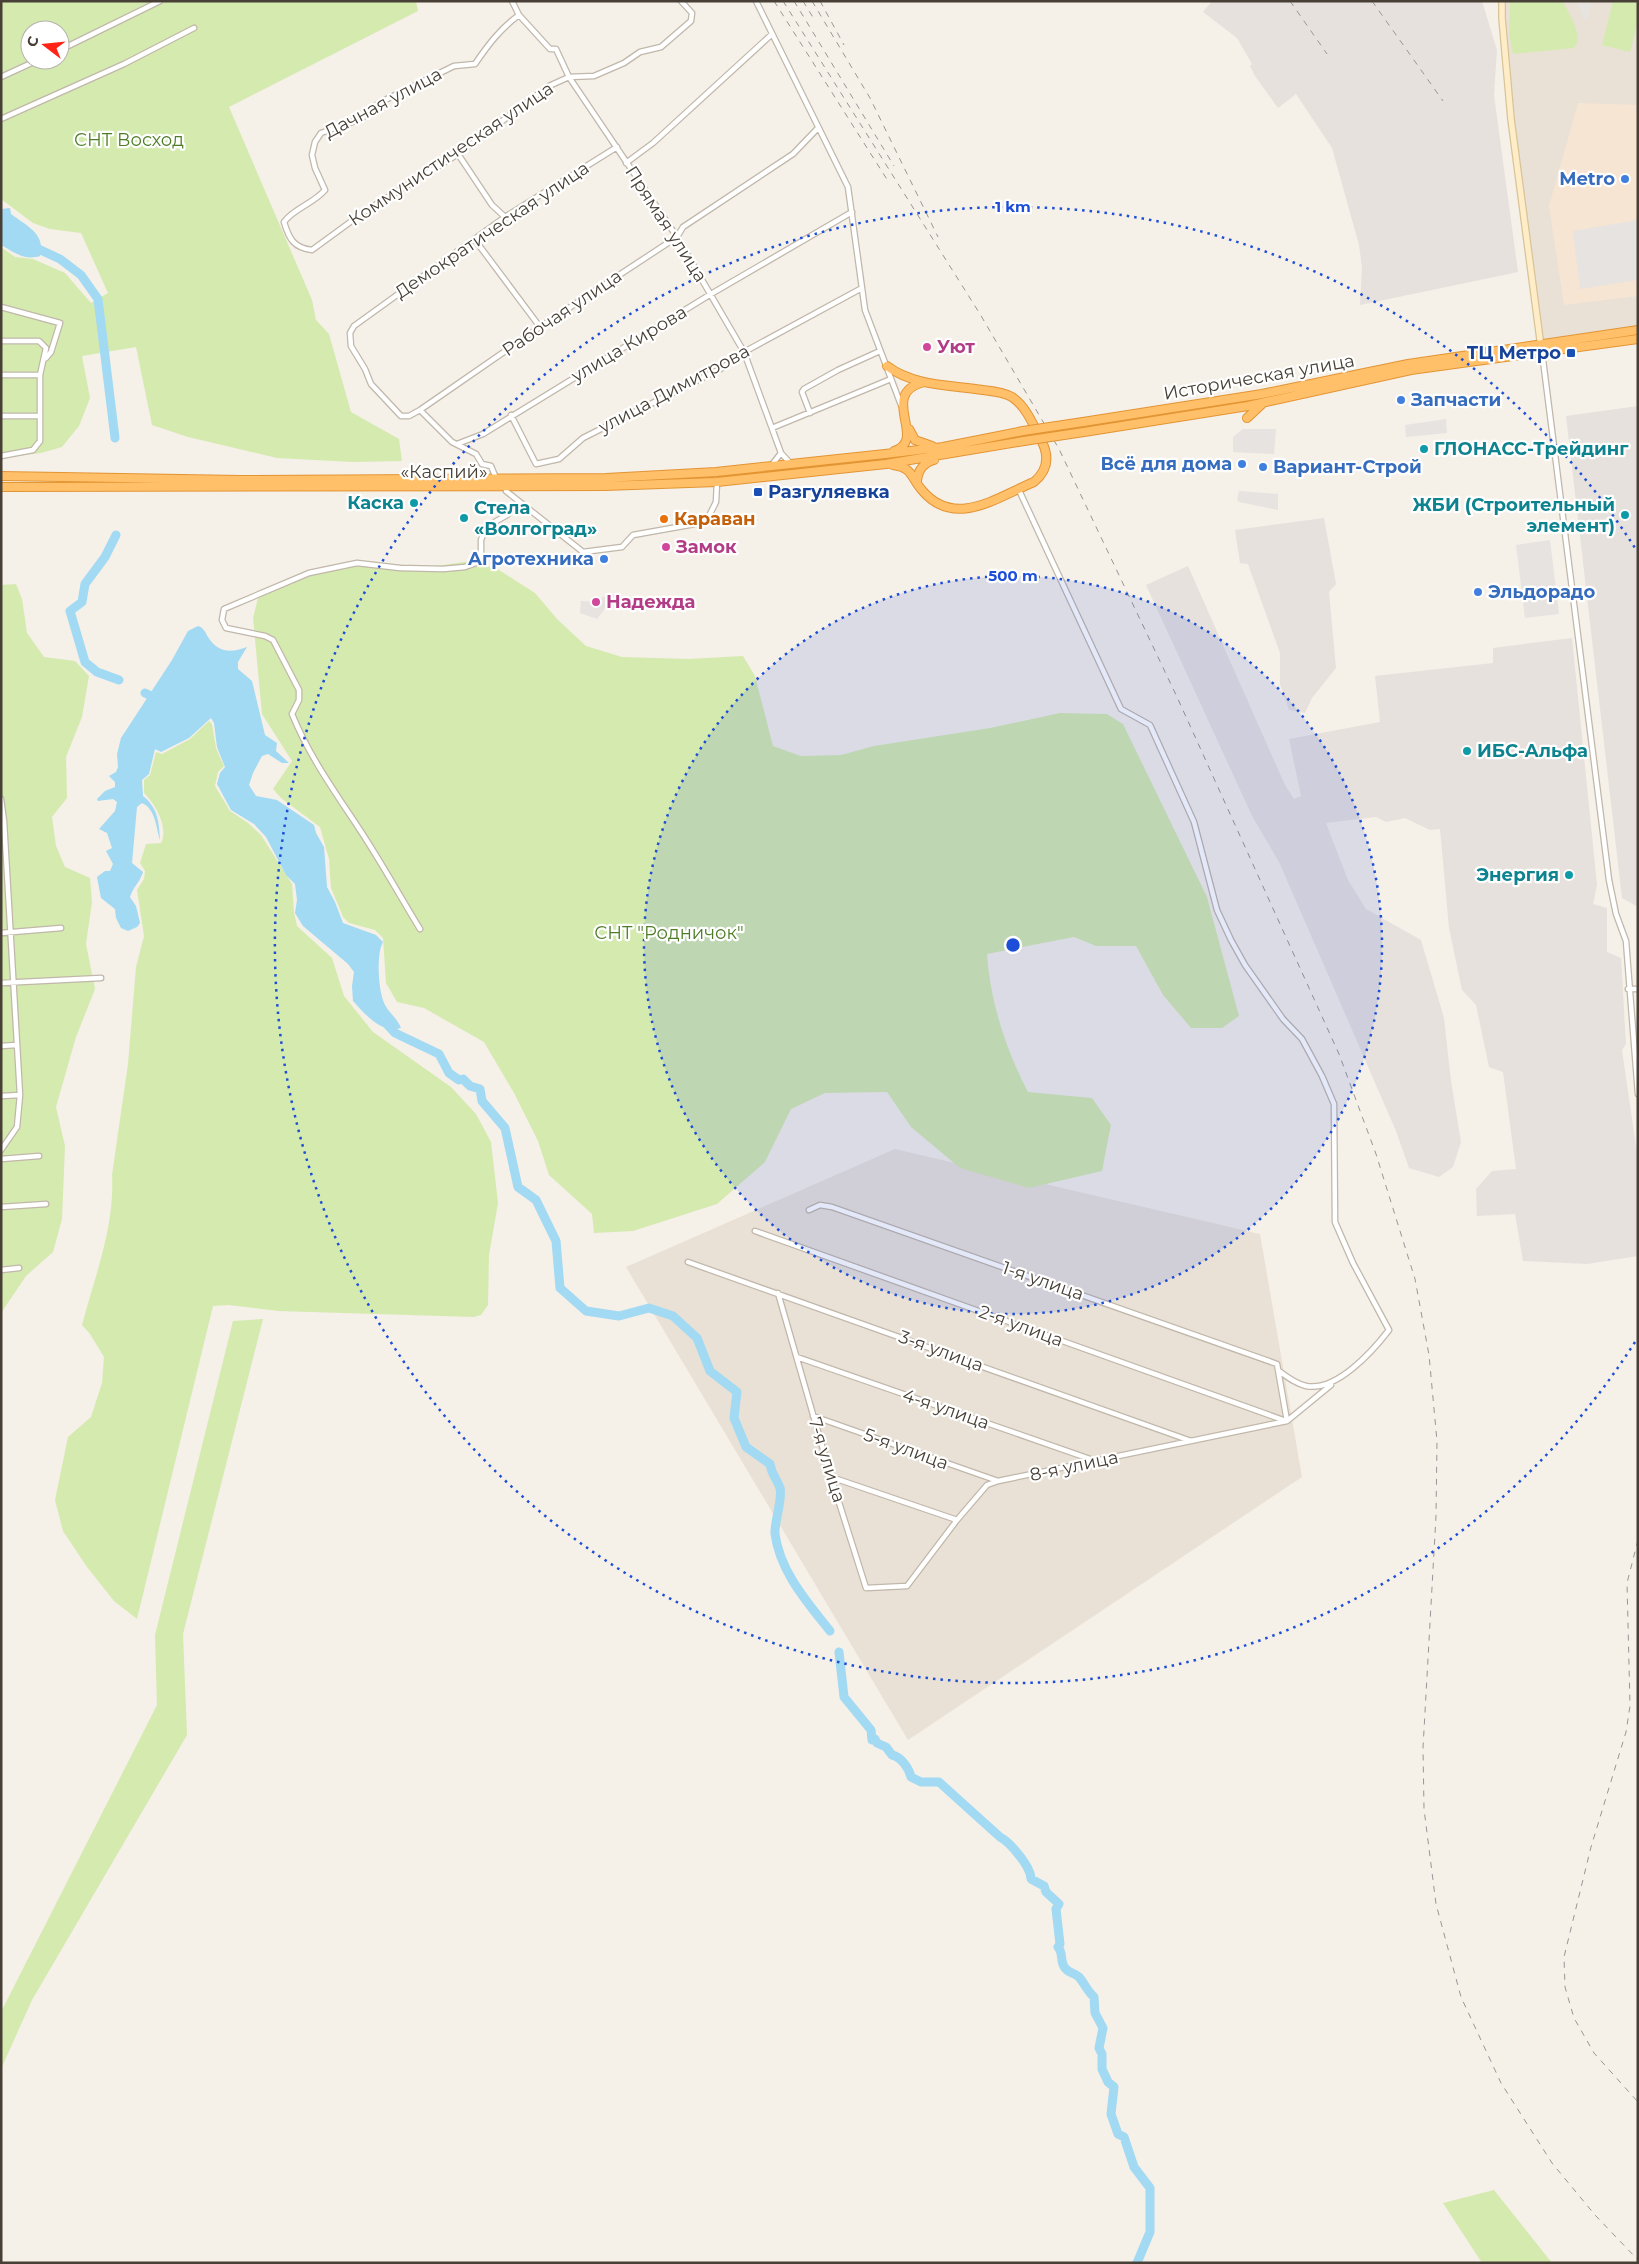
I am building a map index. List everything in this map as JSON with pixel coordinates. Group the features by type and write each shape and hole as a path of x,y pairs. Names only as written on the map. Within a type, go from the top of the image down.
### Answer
{"highway":[{"name":"Историческая улица","path":"885,454 943,447 1023,431 1262,394 1408,364 1638,330"},
{"name":"Историческая улица","path":"886,464 1264,403 1411,370 1638,339"},
{"path":"886,464 910,471 920,489 936,502 951,509 962,510 976,507 1034,482 1041,476 1047,460 1046,449 1026,412 1011,396 998,392 925,382 899,375 887,366"},
{"path":"885,454 898,450 907,439 902,406 905,394 914,384 925,382"},
{"path":"1232,408 1248,412 1247,418 1264,403"},
{"path":"906,423 915,440 925,445 943,447"},
{"name":"«Каспий»","path":"1,476 231,480 606,478 716,472 885,454"},
{"path":"917,482 919,471 923,465 952,454"},
{"name":"«Каспий»","path":"1,487 504,489 717,482 886,464"}],"main road":[{"path":"1502,1 1511,120 1542,352"}],"street":[{"path":"70,45 160,1"},
{"path":"512,1 519,15"},
{"name":"Коммунистическая улица","path":"288,236 295,245 312,250 364,212 458,154 549,86 569,76 594,76 624,63 640,52 661,47 691,21 692,12 681,1"},
{"path":"756,1 771,35 848,188 865,310 902,406"},
{"name":"Прямая улица","path":"519,15 550,49 556,49 569,76 677,237 744,352 781,453"},
{"name":"Дачная улица","path":"288,236 284,222 289,215 319,197 325,190 315,168 312,155 315,142 321,133 361,118 379,103 454,66 475,64 488,44 504,26 519,15"},
{"path":"1,119 124,64 194,28"},
{"path":"626,162 653,143 771,35"},
{"path":"1,77 20,68"},
{"name":"Рабочая улица","path":"368,315 354,326 350,333 351,346 371,384 401,416 409,416 677,237 683,227 793,154 818,128"},
{"name":"Демократическая улица","path":"368,315 505,217 617,147"},
{"path":"458,154 492,206 505,217"},
{"name":"улица Кирова","path":"457,444 483,434 511,415 711,294 852,212"},
{"path":"475,240 540,327"},
{"name":"улица Димитрова","path":"511,415 536,464 559,459 583,438 722,368 744,352 862,288"},
{"path":"1,307 60,324 51,352 45,359"},
{"path":"1,341 39,341 46,348 40,375 40,441 34,450 1,456"},
{"path":"810,413 803,398 802,392 804,389 838,370 880,351"},
{"path":"1542,352 1610,880 1616,914 1626,941 1628,989 1638,1094"},
{"path":"1,375 40,375"},
{"path":"772,428 891,379"},
{"path":"420,410 457,444 476,454 482,464 491,466 496,478"},
{"path":"1,416 40,416"},
{"path":"771,466 781,453 792,464"},
{"path":"504,489 520,504 583,552 622,547 633,535 646,531 706,522 716,502 717,482"},
{"path":"1018,488 1121,709 1150,725 1194,822 1217,910 1231,940 1245,965 1283,1019 1302,1039 1334,1104 1335,1222 1353,1263 1389,1330 1376,1347 1286,1422"},
{"path":"420,929 373,851 321,772 299,730 292,714 299,700 299,690 273,640 266,636 226,628 222,620 224,609 309,573 357,563 409,568 443,569 465,567 476,563 480,556 481,540 486,527 507,515 520,504"},
{"path":"1,799 20,1095 17,1127 1,1150"},
{"path":"1,933 61,928"},
{"path":"1,983 101,978"},
{"path":"1628,989 1638,989"},
{"path":"1,1046 16,1045"},
{"path":"1,1096 20,1095"},
{"path":"1,1159 39,1156"},
{"path":"1,1207 46,1204"},
{"name":"1-я улица","path":"809,1210 820,1204 832,1207 1277,1364 1278,1371"},
{"name":"2-я улица","path":"755,1231 1286,1422"},
{"name":"3-я улица","path":"688,1262 1193,1441"},
{"path":"1,1270 19,1268"},
{"name":"7-я улица","path":"778,1293 831,1476 866,1588 907,1586"},
{"name":"4-я улица","path":"797,1357 1095,1461"},
{"path":"1278,1371 1305,1386 1316,1387 1334,1383"},
{"path":"1278,1371 1286,1422"},
{"name":"5-я улица","path":"814,1416 998,1482"},
{"name":"8-я улица","path":"907,1586 956,1520 987,1485 1286,1422"},
{"path":"831,1476 956,1520"}],"shaded area":[{"path":"1212,1 1482,1 1497,50 1494,95 1518,272 1360,305 1362,268 1359,245 1332,148 1296,94 1278,108 1255,76 1250,66 1252,64 1237,38 1203,12"},
{"path":"1501,1 1638,1 1638,330 1541,344 1505,58"},
{"path":"1576,1 1592,1 1587,19 1584,19"},
{"path":"1578,103 1638,105 1638,296 1564,305 1549,206"},
{"path":"1638,220 1638,280 1580,289 1573,231"},
{"path":"1638,406 1638,907 1622,898 1566,416"},
{"path":"1446,419 1447,433 1406,437 1405,425"},
{"path":"1243,429 1276,429 1274,454 1233,452 1233,437"},
{"path":"1239,491 1278,494 1278,510 1239,502 1237,500"},
{"path":"1324,518 1336,584 1329,592 1336,668 1312,698 1305,713 1289,710 1280,684 1280,653 1248,564 1240,563 1235,530"},
{"path":"1550,540 1559,614 1525,618 1516,545"},
{"path":"1188,566 1285,785 1294,799 1301,796 1289,739 1380,722 1375,676 1493,663 1493,648 1572,638 1597,885 1593,904 1607,908 1607,952 1621,958 1626,1044 1622,1050 1638,1160 1638,1256 1587,1264 1523,1261 1515,1214 1477,1216 1476,1189 1492,1171 1516,1169 1503,1072 1489,1067 1476,1005 1462,990 1449,928 1440,829 1430,830 1405,818 1386,822 1376,817 1326,823 1348,880 1366,909 1421,940 1444,1018 1451,1081 1461,1142 1453,1167 1439,1177 1409,1168 1396,1131 1279,862 1252,816 1146,585"},
{"path":"615,595 597,619 580,613 581,601 601,602 602,597"},
{"path":"895,1149 1260,1234 1302,1477 908,1740 626,1267"}],"green space":[{"name":"СНТ Восход","path":"1,1 416,1 418,11 229,107 312,300 316,320 329,334 351,412 399,439 402,461 353,462 277,458 188,437 152,425 136,347 82,356 90,398 79,426 62,447 41,453 1,458 1,247 15,257 33,259 65,273 91,303 108,293 81,233 50,229 33,223 1,199"},
{"path":"1510,1 1563,1 1577,31 1578,38 1574,48 1513,54 1509,35"},
{"path":"1613,1 1638,1 1638,21 1630,52 1602,45"},
{"name":"СНТ \"Родничок\"","path":"357,561 429,567 471,561 499,570 535,593 557,619 586,646 622,657 688,659 743,656 755,676 773,746 801,756 841,755 874,746 990,728 1060,713 1107,714 1123,724 1207,897 1239,1016 1222,1028 1191,1028 1163,995 1136,946 1096,946 1074,937 987,954 995,1007 1000,1025 1028,1092 1092,1098 1111,1125 1102,1171 1029,1188 960,1168 911,1127 887,1092 825,1093 791,1109 765,1162 717,1204 633,1231 594,1233 592,1214 549,1175 538,1141 514,1093 484,1042 424,1008 397,1002 386,983 383,938 375,930 349,923 343,917 331,888 329,859 320,827 281,798 273,789 292,761 262,714 253,618 260,590 321,567"},
{"path":"16,584 22,599 27,633 44,657 75,661 89,676 82,717 66,757 67,798 52,817 56,846 65,867 90,878 92,902 86,944 95,989 76,1037 56,1107 65,1146 62,1219 53,1252 26,1276 1,1313 1,585"},
{"path":"209,721 212,724 216,748 224,766 218,772 215,786 230,811 248,823 261,835 292,884 297,926 332,958 344,996 373,1032 451,1087 476,1114 491,1142 498,1203 489,1255 488,1305 481,1315 474,1317 278,1311 229,1305 213,1306 137,1619 114,1601 87,1567 63,1531 55,1500 68,1437 91,1417 102,1383 104,1357 82,1325 103,1251 110,1213 112,1175 128,1064 136,967 144,936 137,890 144,879 145,871 140,863 146,844 161,843 163,837 160,816 144,793 144,780 150,775 156,752 162,754 190,739"},
{"path":"263,1319 183,1634 187,1735 32,2000 1,2069 1,2012 157,1705 155,1635 233,1321"},
{"path":"1494,2190 1552,2263 1482,2263 1443,2203"}],"water":[{"path":"10,208 11,214 38,236 41,248 40,256 24,257 1,245 1,209"},
{"path":"198,626 221,649 230,651 247,647 238,662 238,669 252,681 265,735 277,743 276,751 289,763 282,763 268,754 262,756 249,785 256,796 277,800 314,825 324,847 327,887 343,923 376,935 383,942 379,955 381,991 385,1005 398,1021 401,1028 386,1028 374,1022 353,1001 352,986 354,972 348,964 303,926 295,913 297,900 295,884 286,875 266,837 254,824 231,810 217,784 220,773 225,767 217,747 214,723 211,718 189,738 161,752 155,749 149,774 142,780 143,796 152,805 157,816 160,840 153,814 142,803 137,807 132,863 143,872 130,897 136,906 140,923 137,927 128,931 121,928 116,918 115,909 101,898 97,877 105,871 110,871 113,864 106,851 112,848 107,833 99,829 115,811 117,802 113,799 98,801 97,799 105,791 115,787 115,782 109,776 116,772 118,767 117,754 121,738 172,660 188,631"}],"waterway":[{"path":"32,246 60,259 81,275 98,299 115,438"},
{"path":"116,535 105,557 85,584 82,602 70,611 85,662 97,672 119,680"},
{"path":"145,693 158,699"},
{"path":"383,1020 395,1033 439,1054 449,1073 459,1080 463,1079 470,1086 480,1089 482,1101 505,1128 518,1187 536,1200 556,1241 560,1288 586,1311 619,1316 649,1308 673,1316 697,1338 710,1371 737,1392 734,1418 746,1447 770,1464 780,1488 781,1493 775,1534 783,1561 796,1586 830,1631"},
{"path":"839,1652 844,1697 871,1730 872,1740 875,1739 877,1743 886,1747 892,1755 901,1760 911,1777 921,1782 939,1782 1009,1844 1028,1868 1031,1879 1044,1886 1046,1892 1059,1904 1056,1909 1060,1944 1058,1947 1064,1967 1079,1977 1094,1997 1095,2013 1103,2028 1099,2048 1102,2054 1102,2069 1108,2082 1114,2087 1111,2114 1118,2134 1124,2137 1134,2167 1150,2188 1150,2232 1137,2263"}],"railway":[{"path":"774,1 888,181"},
{"path":"783,1 980,314 1059,449 1177,697 1339,1054 1376,1154 1415,1279 1429,1355 1437,1441 1436,1516 1423,1748 1424,1809 1436,1904 1461,1997 1501,2083 1552,2163 1595,2215 1638,2260"},
{"path":"794,1 894,166"},
{"path":"803,1 814,19"},
{"path":"812,1 870,98 938,237"},
{"path":"820,1 844,45"},
{"path":"1290,1 1327,54"},
{"path":"1372,1 1443,101"},
{"path":"1638,1540 1627,1583 1630,1706 1626,1732 1591,1847 1564,1957 1565,1987 1574,2018 1594,2053 1638,2102"}],"place":[{"name":"Metro","path":"1625,179"},
{"name":"Уют","path":"927,347"},
{"name":"ТЦ Метро","path":"1571,353"},
{"name":"Запчасти","path":"1401,400"},
{"name":"ГЛОНАСС-Трейдинг","path":"1424,449"},
{"name":"Всё для дома","path":"1242,464"},
{"name":"Вариант-Строй","path":"1263,467"},
{"name":"Разгуляевка","path":"758,492"},
{"name":"Каска","path":"414,503"},
{"name":"ЖБИ (Строительный элемент)","path":"1625,515"},
{"name":"Стела «Волгоград»","path":"464,518"},
{"name":"Караван","path":"664,519"},
{"name":"Замок","path":"666,547"},
{"name":"Агротехника","path":"604,559"},
{"name":"Эльдорадо","path":"1478,592"},
{"name":"Надежда","path":"596,602"},
{"name":"ИБС-Альфа","path":"1467,751"},
{"name":"Энергия","path":"1569,875"}]}
